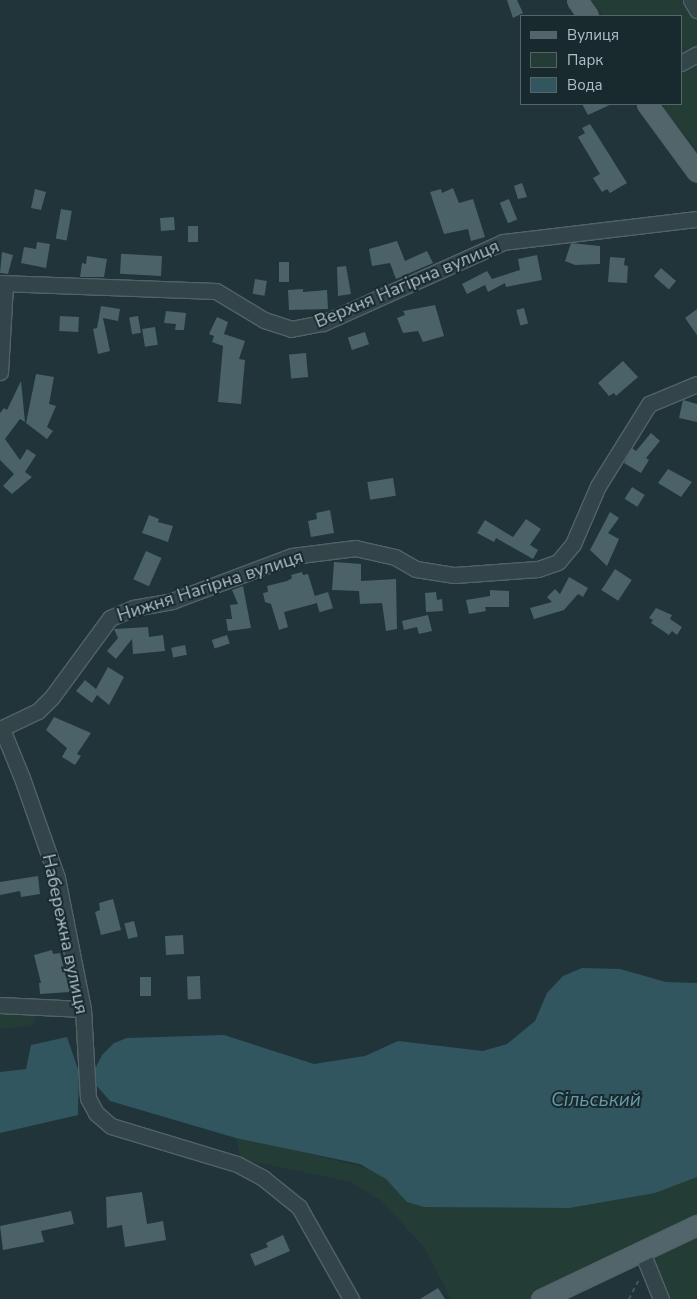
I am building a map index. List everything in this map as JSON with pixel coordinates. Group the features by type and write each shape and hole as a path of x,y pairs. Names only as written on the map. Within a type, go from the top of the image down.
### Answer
{"main road":[{"path":"577,0 587,15"},
{"path":"648,105 697,172"},
{"path":"541,1299 697,1225"}],"street":[{"path":"691,0 697,10"},
{"path":"682,62 697,54"},
{"name":"Верхня Нагірна вулиця","path":"0,372 2,284 130,290 183,288 216,291 264,320 291,329 323,323 503,242 697,219"},
{"name":"Нижня Нагірна вулиця","path":"1,729 38,711 52,696 110,618 132,608 172,602 292,556 355,548 395,557 416,569 455,575 538,569 558,562 573,544 598,486 649,404 697,384"},
{"name":"Набережна вулиця","path":"1,729 22,778 57,878 83,1009 88,1098 96,1113 111,1126 237,1164 263,1178 299,1207 351,1299"},
{"path":"0,1005 83,1009"},
{"path":"642,1252 661,1299"}],"path":[{"path":"629,1299 638,1280 650,1273"}],"green space":[{"path":"592,0 697,0 697,150 660,105 682,105 682,15 602,15"},
{"path":"0,1005 39,1005 33,1026 0,1029"},
{"path":"236,1138 260,1141 374,1170 697,1167 697,1299 661,1299 641,1252 541,1299 451,1299 424,1247 380,1200 351,1182 241,1159"}],"water":[{"name":"Сільський","path":"582,968 620,969 666,982 697,983 697,1177 655,1193 569,1208 424,1207 407,1202 386,1179 360,1164 236,1138 110,1101 96,1085 94,1071 102,1055 114,1043 127,1038 224,1035 314,1064 365,1056 398,1041 483,1051 507,1044 535,1021 547,993 563,976"},
{"path":"67,1037 79,1072 78,1115 0,1133 0,1072 26,1069 31,1045"}],"building":[{"path":"507,0 517,0 523,13 513,18"},
{"path":"583,105 610,105 588,115"},
{"path":"590,124 627,183 610,193 607,189 602,192 593,178 600,174 578,137 585,133 582,128"},
{"path":"522,183 527,197 518,199 514,186"},
{"path":"453,188 459,203 473,199 485,237 471,241 468,229 444,234 430,192 441,189 442,193"},
{"path":"35,189 46,192 41,210 31,208"},
{"path":"509,199 517,219 508,223 500,203"},
{"path":"61,209 72,211 67,240 56,239"},
{"path":"174,217 175,230 161,231 160,218"},
{"path":"188,226 198,226 198,242 188,242"},
{"path":"397,241 405,261 427,251 433,263 396,279 390,263 372,266 369,249"},
{"path":"37,242 50,244 46,268 21,263 24,247 36,249"},
{"path":"571,243 600,246 600,264 575,265 565,261"},
{"path":"2,252 13,255 8,274 0,273"},
{"path":"121,254 162,256 161,276 120,274"},
{"path":"537,255 542,280 506,287 505,283 488,292 485,285 467,294 462,284 487,271 492,279 520,270 518,259"},
{"path":"87,256 107,259 104,277 80,277 82,263 86,264"},
{"path":"610,257 625,258 624,265 628,266 627,283 608,282"},
{"path":"279,262 289,262 289,282 279,282"},
{"path":"346,266 351,294 338,296 337,267"},
{"path":"661,268 676,281 669,289 654,276"},
{"path":"255,279 267,281 265,296 253,294"},
{"path":"303,289 303,292 327,290 328,309 289,310 288,290"},
{"path":"435,305 444,336 423,342 418,331 403,333 397,318 405,315 403,311"},
{"path":"101,306 120,309 118,321 103,318 110,351 98,354 93,329 97,328"},
{"path":"524,308 528,323 520,326 516,310"},
{"path":"697,309 697,335 685,318"},
{"path":"166,311 186,313 184,330 175,330 176,324 164,323"},
{"path":"60,316 79,317 78,332 59,331"},
{"path":"138,316 141,333 132,334 129,318"},
{"path":"217,317 228,322 224,334 245,341 239,359 245,360 241,404 218,402 223,346 212,342 214,336 209,334"},
{"path":"155,327 158,345 145,347 142,329"},
{"path":"365,332 369,344 352,350 348,338"},
{"path":"306,353 308,377 291,378 289,354"},
{"path":"623,361 638,377 616,396 614,393 609,396 598,383"},
{"path":"36,374 54,377 49,404 56,406 47,427 53,431 47,439 26,423"},
{"path":"21,381 25,422 20,419 5,439 20,460 27,449 36,455 25,472 32,477 12,494 3,486 14,474 0,460 0,413 4,408 7,410"},
{"path":"683,400 697,404 697,422 679,418"},
{"path":"651,433 660,441 646,458 649,460 641,473 624,463 632,448 636,451"},
{"path":"668,469 692,482 681,497 658,483"},
{"path":"393,478 396,496 370,500 367,482"},
{"path":"632,487 645,495 637,507 625,499"},
{"path":"330,510 334,533 311,537 308,521 317,519 316,513"},
{"path":"610,512 619,518 608,533 619,539 607,566 590,550"},
{"path":"149,515 159,519 158,522 173,526 168,542 142,533"},
{"path":"526,519 541,529 530,545 538,550 533,559 496,538 494,542 477,533 485,520 513,537"},
{"path":"146,551 162,558 149,586 133,579"},
{"path":"334,562 361,564 361,581 396,579 397,629 386,631 382,603 360,604 359,591 332,590"},
{"path":"615,569 632,580 618,601 601,590"},
{"path":"302,572 303,575 308,574 317,603 284,612 288,627 279,630 271,604 265,602 263,593 268,592 267,586 287,581 292,578 291,575"},
{"path":"569,577 588,588 583,597 578,594 564,610 534,619 530,608 552,602 547,597 555,589 560,594"},
{"path":"243,586 251,628 228,631 226,619 232,619 230,605 238,604 232,590"},
{"path":"490,590 509,591 509,607 485,607 486,611 469,614 466,600 490,596"},
{"path":"328,592 333,608 320,612 315,596"},
{"path":"436,592 437,600 442,599 443,611 426,612 425,593"},
{"path":"656,608 672,615 670,619 682,627 677,635 672,631 669,635 651,623 653,620 649,618"},
{"path":"428,615 432,631 419,634 417,627 404,630 402,621"},
{"path":"148,627 149,637 163,635 165,651 133,654 132,639 116,659 107,651 118,638 114,629"},
{"path":"227,635 230,644 215,649 212,640"},
{"path":"185,645 187,655 173,657 171,648"},
{"path":"108,667 124,677 109,705 97,695 92,703 76,691 85,680 96,689"},
{"path":"54,717 91,733 77,754 81,756 75,765 62,757 67,748 46,730"},
{"path":"38,876 40,894 21,897 20,891 0,895 0,882"},
{"path":"113,899 121,930 101,935 95,912 100,910 99,903"},
{"path":"134,921 138,937 128,939 124,923"},
{"path":"183,935 184,954 166,955 165,936"},
{"path":"52,950 53,954 60,953 70,992 40,994 39,983 41,983 34,955"},
{"path":"187,976 200,976 201,999 188,999"},
{"path":"140,977 151,977 151,996 140,996"},
{"path":"142,1192 147,1224 163,1221 166,1240 125,1247 122,1225 107,1228 106,1197"},
{"path":"71,1211 74,1224 41,1231 44,1242 3,1250 0,1226"},
{"path":"283,1235 290,1251 255,1266 250,1254 268,1247 266,1243"},
{"path":"438,1288 445,1299 420,1299"}]}
